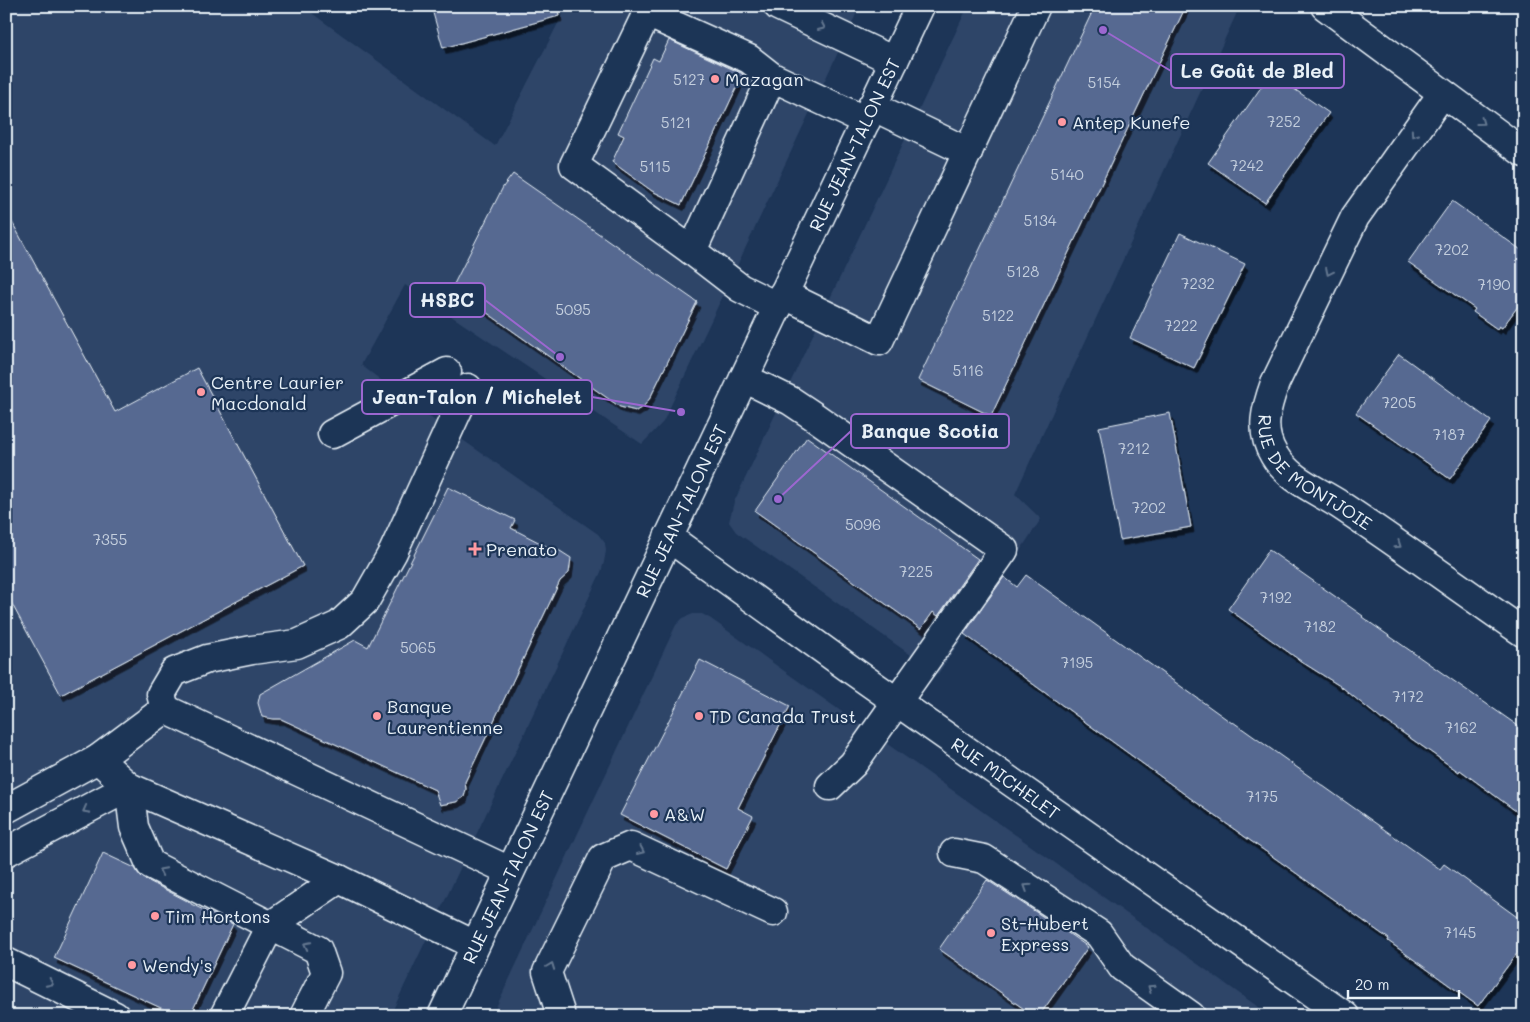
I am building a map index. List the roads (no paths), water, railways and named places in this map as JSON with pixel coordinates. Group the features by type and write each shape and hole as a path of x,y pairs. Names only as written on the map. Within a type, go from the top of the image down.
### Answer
{"street":[{"path":"778,6 894,61"},
{"name":"RUE JEAN-TALON EST","path":"442,1016 920,6"},
{"path":"968,152 772,77 749,59 647,13 574,165 740,288 780,301 879,341 968,152 1036,6"},
{"path":"1325,6 1524,153"},
{"path":"692,252 772,77"},
{"name":"RUE DE MONTJOIE","path":"1442,94 1356,217 1275,383 1267,404 1264,423 1266,439 1274,456 1286,470 1339,504 1524,634"},
{"path":"332,434 447,372"},
{"path":"744,378 791,402 815,417 1004,550 853,764 830,786"},
{"path":"164,709 161,694 174,672 207,659 297,644 339,626 365,601 393,552 468,388"},
{"name":"RUE MICHELET","path":"668,537 898,702 1345,1016"},
{"path":"6,809 98,759 164,709"},
{"path":"164,709 510,871"},
{"path":"98,759 129,787 339,879 475,945"},
{"path":"6,852 129,787"},
{"path":"129,787 134,827 150,864 318,950 326,973 304,1016"},
{"path":"560,1012 547,972 603,858 631,846 773,912"},
{"path":"954,853 984,859 1099,934 1122,967 1191,1016"},
{"path":"224,1016 270,926 339,879"},
{"path":"6,962 115,1016"}],"place":[{"name":"Le Goût de Bled","path":"1103,30"},
{"name":"Mazagan","path":"715,79"},
{"name":"Antep Kunefe","path":"1062,122"},
{"name":"HSBC","path":"560,357"},
{"name":"Centre Laurier Macdonald","path":"201,392"},
{"name":"Jean-Talon / Michelet","path":"681,412"},
{"name":"Banque Scotia","path":"778,499"},
{"name":"Prenato","path":"475,549"},
{"name":"Banque Laurentienne","path":"377,716"},
{"name":"TD Canada Trust","path":"699,716"},
{"name":"A&W","path":"654,814"},
{"name":"Tim Hortons","path":"155,916"},
{"name":"St-Hubert Express","path":"991,933"},
{"name":"Wendy's","path":"132,965"}]}
